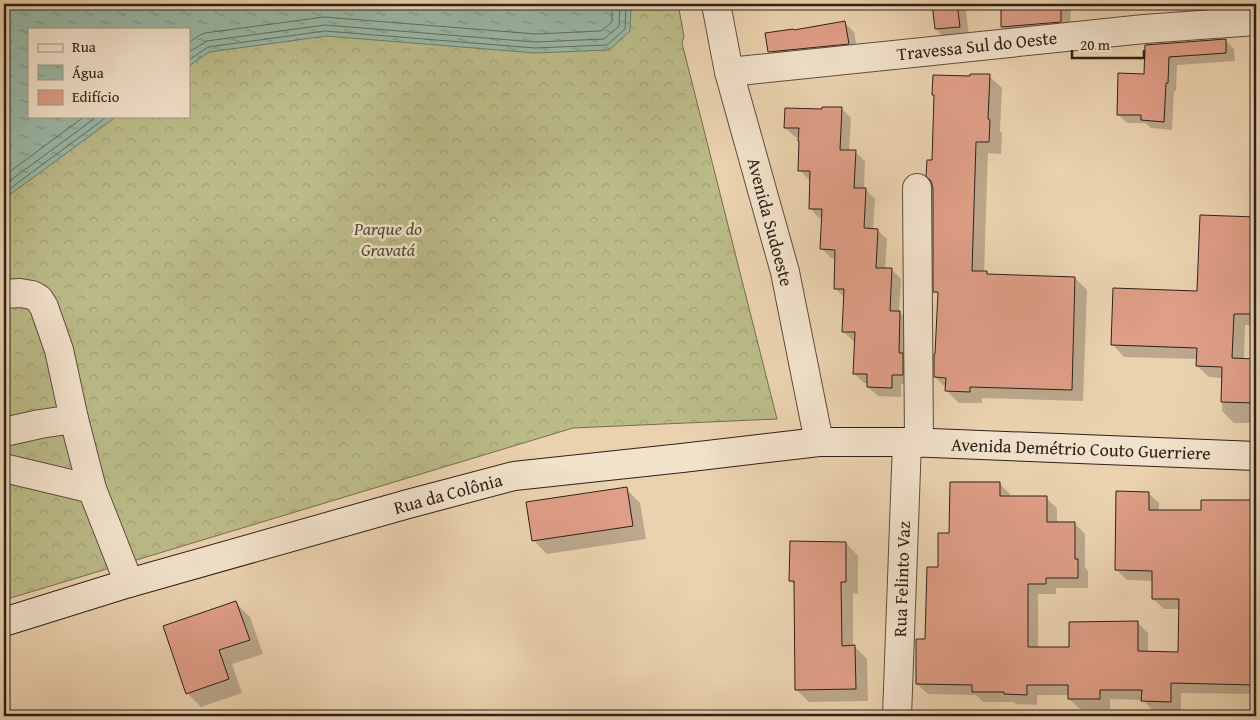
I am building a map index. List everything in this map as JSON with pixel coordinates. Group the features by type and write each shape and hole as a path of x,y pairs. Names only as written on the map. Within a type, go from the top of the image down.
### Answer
{"street":[{"name":"Avenida Sudoeste","path":"716,4 728,72 785,272 819,442"},
{"name":"Travessa Sul do Oeste","path":"728,72 1144,29 1256,21"},
{"name":"Rua Felinto Vaz","path":"897,716 913,443 917,188"},
{"path":"4,294 20,293 32,295 39,299 44,307 59,350 92,489 129,584"},
{"path":"4,432 74,419"},
{"name":"Rua da Colônia","path":"4,622 408,504 514,476 672,460 819,442 913,443"},
{"name":"Avenida Demétrio Couto Guerriere","path":"913,443 1256,456"},
{"path":"4,468 92,489"}],"green space":[{"name":"Parque do Gravatá","path":"4,4 678,4 684,36 682,43 777,419 573,428 4,600"}],"water":[{"path":"4,4 631,4 630,31 609,50 535,53 326,36 209,52 190,65 190,28 28,28 28,118 114,118 4,199"}],"building":[{"path":"932,4 957,4 960,27 935,29"},
{"path":"1001,4 1061,4 1061,22 1001,27"},
{"path":"845,21 849,44 768,52 765,33"},
{"path":"1226,39 1226,53 1169,57 1164,122 1141,120 1141,115 1117,115 1118,73 1144,74 1145,45"},
{"path":"970,74 990,74 989,142 976,142 972,271 987,271 987,274 1075,277 1072,390 970,387 970,392 945,391 946,378 934,377 938,292 933,292 933,188 931,181 926,176 927,160 932,160 933,75 970,76"},
{"path":"822,107 842,107 840,150 856,150 854,188 866,188 864,228 878,229 876,268 892,268 890,311 900,311 899,353 903,353 903,375 892,375 892,388 867,387 867,374 853,374 855,332 842,332 844,289 834,289 835,250 820,249 822,209 809,209 810,171 798,171 799,128 784,128 785,108 822,109"},
{"path":"1200,215 1256,217 1256,314 1234,314 1232,358 1256,359 1256,403 1221,402 1222,367 1196,366 1197,348 1111,345 1113,288 1197,291"},
{"path":"950,482 1000,482 1000,496 1047,496 1047,522 1075,522 1075,559 1078,559 1078,578 1046,578 1046,584 1028,584 1028,647 1069,647 1069,622 1138,621 1138,651 1178,652 1179,599 1152,599 1152,571 1115,570 1116,491 1149,492 1149,510 1201,510 1201,500 1256,500 1256,685 1171,683 1171,702 1141,701 1142,690 1100,690 1100,699 1068,699 1068,685 1027,685 1027,695 1004,694 1004,692 972,692 972,685 916,684 916,639 925,639 927,567 938,567 938,533 949,533"},
{"path":"627,487 633,526 532,541 526,502"},
{"path":"790,541 846,542 846,582 841,582 842,646 855,645 856,689 795,690 794,581 789,581"},
{"path":"236,601 250,640 219,650 229,679 186,694 163,626"}]}
